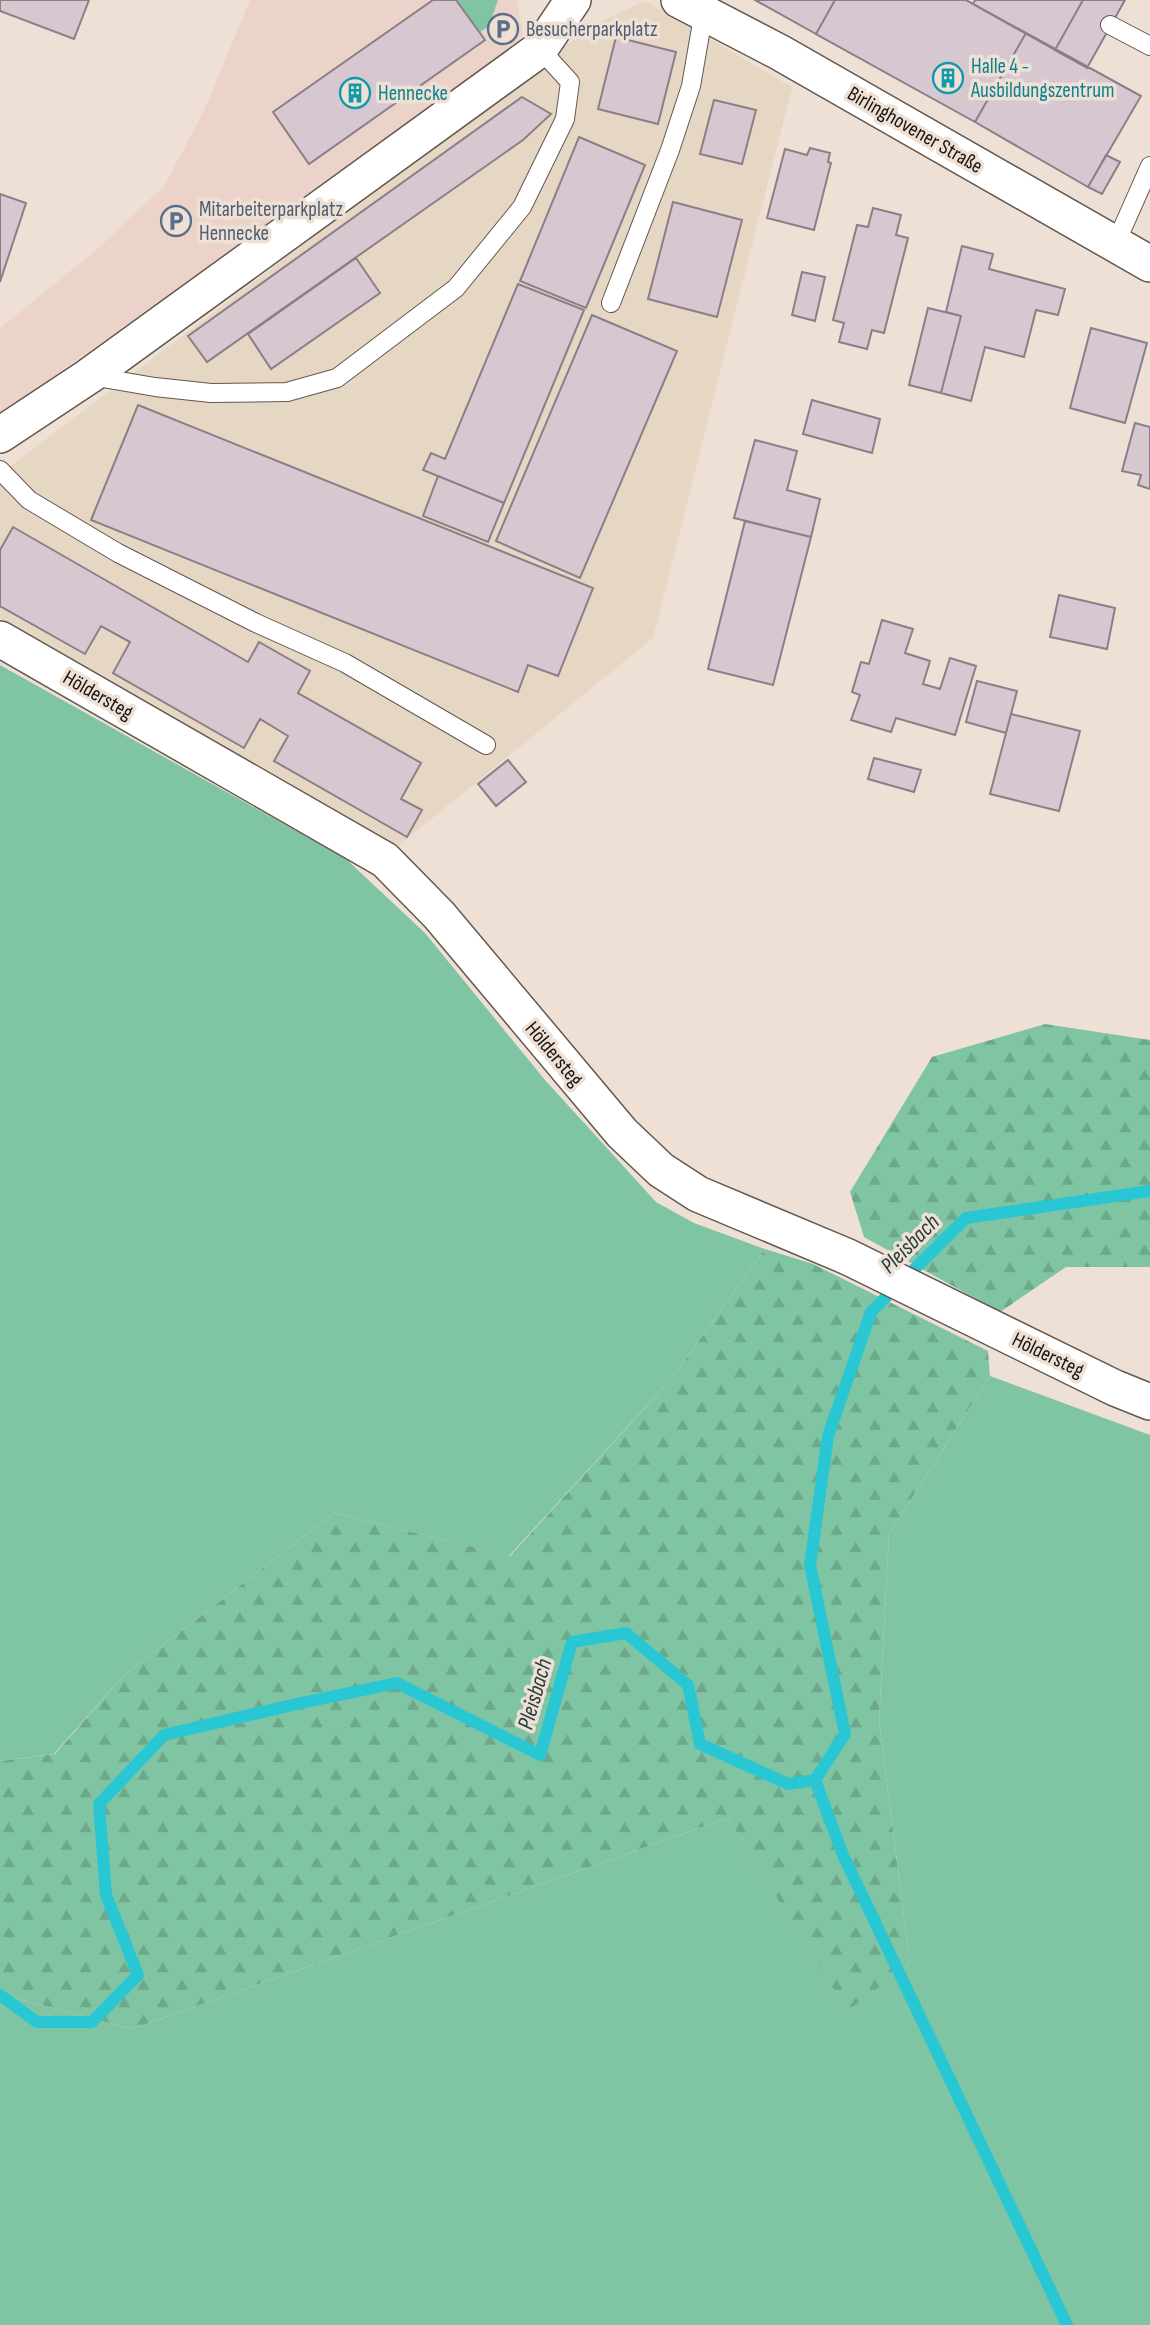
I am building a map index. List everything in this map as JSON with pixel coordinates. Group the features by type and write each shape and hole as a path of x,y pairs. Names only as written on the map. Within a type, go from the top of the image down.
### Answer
{"street":[{"path":"0,435 89,376 540,49 573,0"},
{"name":"Birlinghovener Straße","path":"692,6 779,52 1150,264"},
{"name":"Höldersteg","path":"0,639 385,860 439,915 622,1133 662,1170 698,1195 848,1257 1115,1388 1150,1402"}],"lane":[{"path":"611,303 670,150 691,86 692,6"},
{"path":"1110,25 1150,47"},
{"path":"89,376 211,393 287,392 337,378 456,288 522,207 565,119 570,82 540,49"},
{"path":"1115,244 1150,166"},
{"path":"0,470 29,500 118,553 256,623 345,663 486,745"}],"shaded area":[{"path":"250,0 517,0 523,35 509,54 0,414 0,328 94,252 164,186 203,113"},
{"path":"645,1 792,87 653,638 397,847 0,618 0,474 593,25"}],"green space":[{"path":"456,0 498,0 489,26 480,32"},
{"path":"0,665 346,859 425,933 545,1080 656,1202 694,1223 765,1249 672,1378 509,1556 334,1513 123,1676 54,1754 0,1761"},
{"path":"1045,1024 1150,1040 1150,1267 1066,1267 1000,1312 864,1237 850,1192 932,1057"},
{"path":"765,1249 813,1264 988,1351 990,1376 889,1534 879,1720 910,1964 847,2011 728,1818 132,2029 0,1994 0,1761 55,1754 123,1676 334,1513 510,1556 672,1378"},
{"path":"990,1376 1150,1435 1150,2325 0,2325 0,1994 132,2029 728,1818 847,2010 910,1964 879,1720 889,1534"}],"building":[{"path":"0,0 89,0 74,39 0,11"},
{"name":"Hennecke","path":"433,0 456,0 485,40 309,164 273,112"},
{"path":"755,0 835,0 816,34"},
{"name":"Halle 4 - Ausbildungszentrum","path":"835,0 966,0 1026,33 975,122 816,34"},
{"path":"975,0 1083,0 1055,50 973,4"},
{"path":"1083,0 1125,0 1087,68 1055,50"},
{"path":"1026,33 1141,96 1088,187 975,122"},
{"path":"616,37 676,52 658,124 598,109"},
{"path":"522,97 551,114 523,140 207,362 188,336"},
{"path":"714,100 756,110 742,164 700,154"},
{"path":"579,137 645,165 586,308 520,281"},
{"path":"810,148 830,153 828,162 831,163 814,230 767,218 785,149 807,155"},
{"path":"1106,155 1120,162 1102,194 1088,187"},
{"path":"0,194 26,203 0,282"},
{"path":"673,202 742,220 717,317 648,299"},
{"path":"873,208 901,215 896,235 908,238 884,333 872,330 867,349 839,342 844,323 833,320 857,225 868,227"},
{"path":"962,246 993,254 989,269 1065,289 1058,315 1036,310 1024,357 985,347 971,401 941,393 961,316 946,312"},
{"path":"356,258 380,293 271,369 248,334"},
{"path":"802,272 825,277 815,321 792,315"},
{"path":"518,284 584,310 504,503 423,470 431,453 445,459"},
{"path":"928,308 961,316 941,393 909,385"},
{"path":"592,315 677,351 580,578 496,541"},
{"path":"1091,328 1147,343 1125,423 1070,408"},
{"path":"812,400 880,419 872,453 803,434"},
{"path":"138,405 593,588 558,676 528,665 518,692 91,520"},
{"path":"1135,423 1150,427 1150,489 1138,485 1141,475 1122,471"},
{"path":"755,440 797,451 787,490 820,499 811,537 734,518"},
{"path":"438,476 504,503 488,542 423,516"},
{"path":"745,521 811,537 773,685 708,669"},
{"path":"13,527 248,662 259,642 310,671 298,693 421,763 401,799 422,810 407,837 274,761 288,736 260,719 244,748 113,673 130,642 101,626 85,654 0,606 0,550"},
{"path":"1059,595 1115,608 1107,649 1050,637"},
{"path":"882,620 913,629 905,653 930,661 923,684 940,689 950,658 976,666 955,735 896,718 891,732 851,720 860,695 852,692 861,662 869,664"},
{"path":"977,681 1017,691 1006,733 966,722"},
{"path":"1011,714 1080,731 1059,811 990,794"},
{"path":"874,758 921,770 914,792 868,779"},
{"path":"508,760 526,782 496,806 478,784"}],"waterway":[{"name":"Pleisbach","path":"0,1995 37,2022 92,2022 138,1975 106,1895 99,1804 164,1735 397,1683 540,1755 572,1642 626,1633 688,1685 700,1744 788,1784 815,1780 845,1734 810,1565 828,1436 871,1312 966,1218 1150,1191"},
{"path":"815,1780 843,1855 1067,2325"}],"place":[{"name":"Besucherparkplatz","path":"503,29"},
{"name":"Halle 4 - Ausbildungszentrum","path":"948,78"},
{"name":"Hennecke","path":"355,93"},
{"name":"Mitarbeiterparkplatz Hennecke","path":"176,221"}]}
